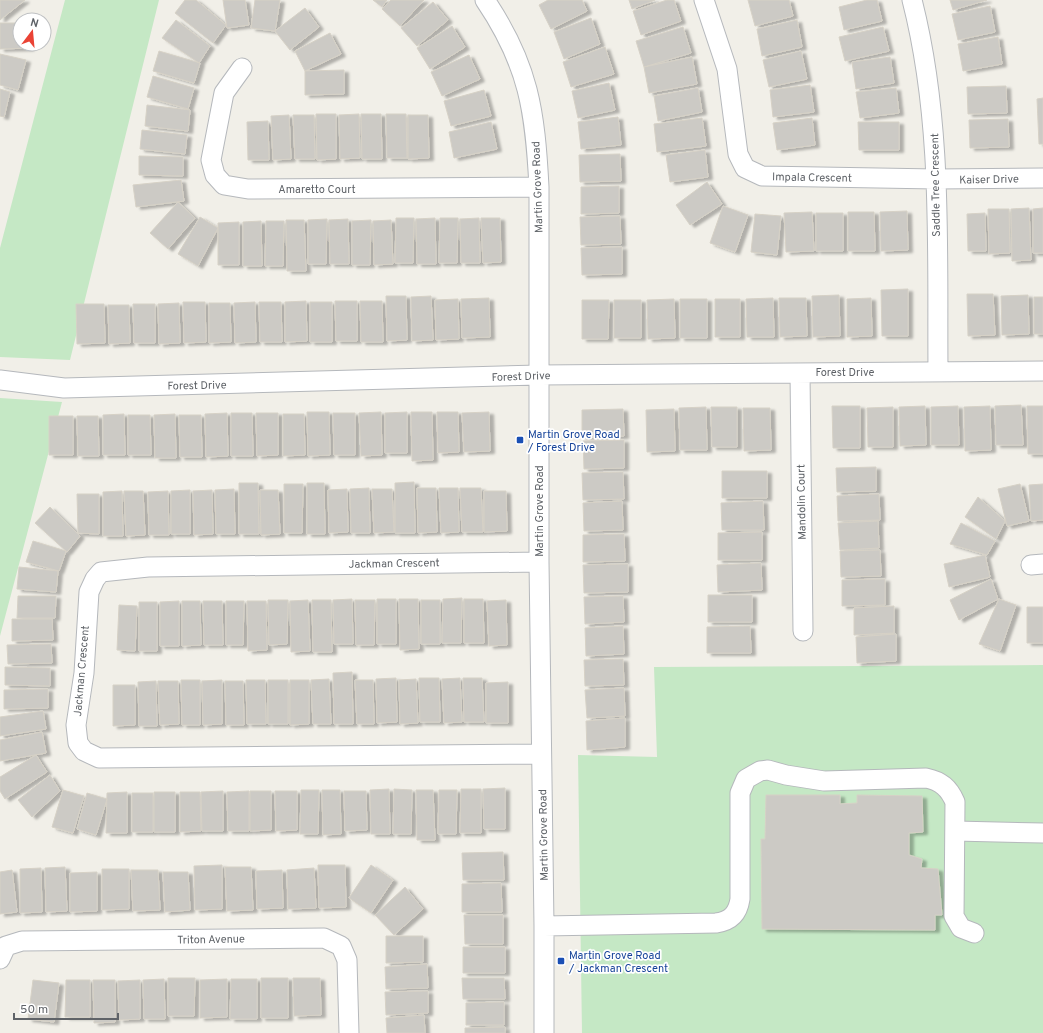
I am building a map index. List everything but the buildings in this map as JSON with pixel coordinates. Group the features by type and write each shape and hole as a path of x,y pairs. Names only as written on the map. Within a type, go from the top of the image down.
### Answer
{"street":[{"name":"Martin Grove Road","path":"485,0 500,23 517,57 530,95 536,132 539,188 539,562 544,1033"},
{"name":"Impala Crescent","path":"704,0 727,69 738,154 745,168 762,176 936,179"},
{"name":"Saddle Tree Crescent","path":"912,0 929,83 933,121 936,179 938,372"},
{"name":"Amaretto Court","path":"242,68 224,93 211,160 215,175 224,185 248,189 539,188"},
{"name":"Kaiser Drive","path":"936,179 1043,178"},
{"name":"Forest Drive","path":"0,380 64,388 540,375 1043,371"},
{"name":"Mandolin Court","path":"800,373 803,631"},
{"name":"Jackman Crescent","path":"539,562 148,567 101,572 95,579 89,592 84,673 76,725 78,743 84,751 99,758 518,756 541,754"},
{"path":"544,926 716,923 730,918 736,913 740,898 740,793 746,778 760,770 768,770 786,775 824,781 926,778 936,780 944,785 951,792 955,802 954,916 961,928 974,933"},
{"path":"955,831 1043,833"},
{"name":"Triton Avenue","path":"0,960 6,946 22,941 324,938 341,946 347,960 349,1033"}],"green space":[{"path":"65,0 159,0 70,360 0,357 0,248"},
{"path":"0,398 62,402 0,636"},
{"path":"1043,665 1043,1033 582,1033 578,755 657,757 654,667"}],"place":[{"name":"Martin Grove Road / Forest Drive","path":"520,440"},
{"name":"Martin Grove Road / Jackman Crescent","path":"561,961"}]}
